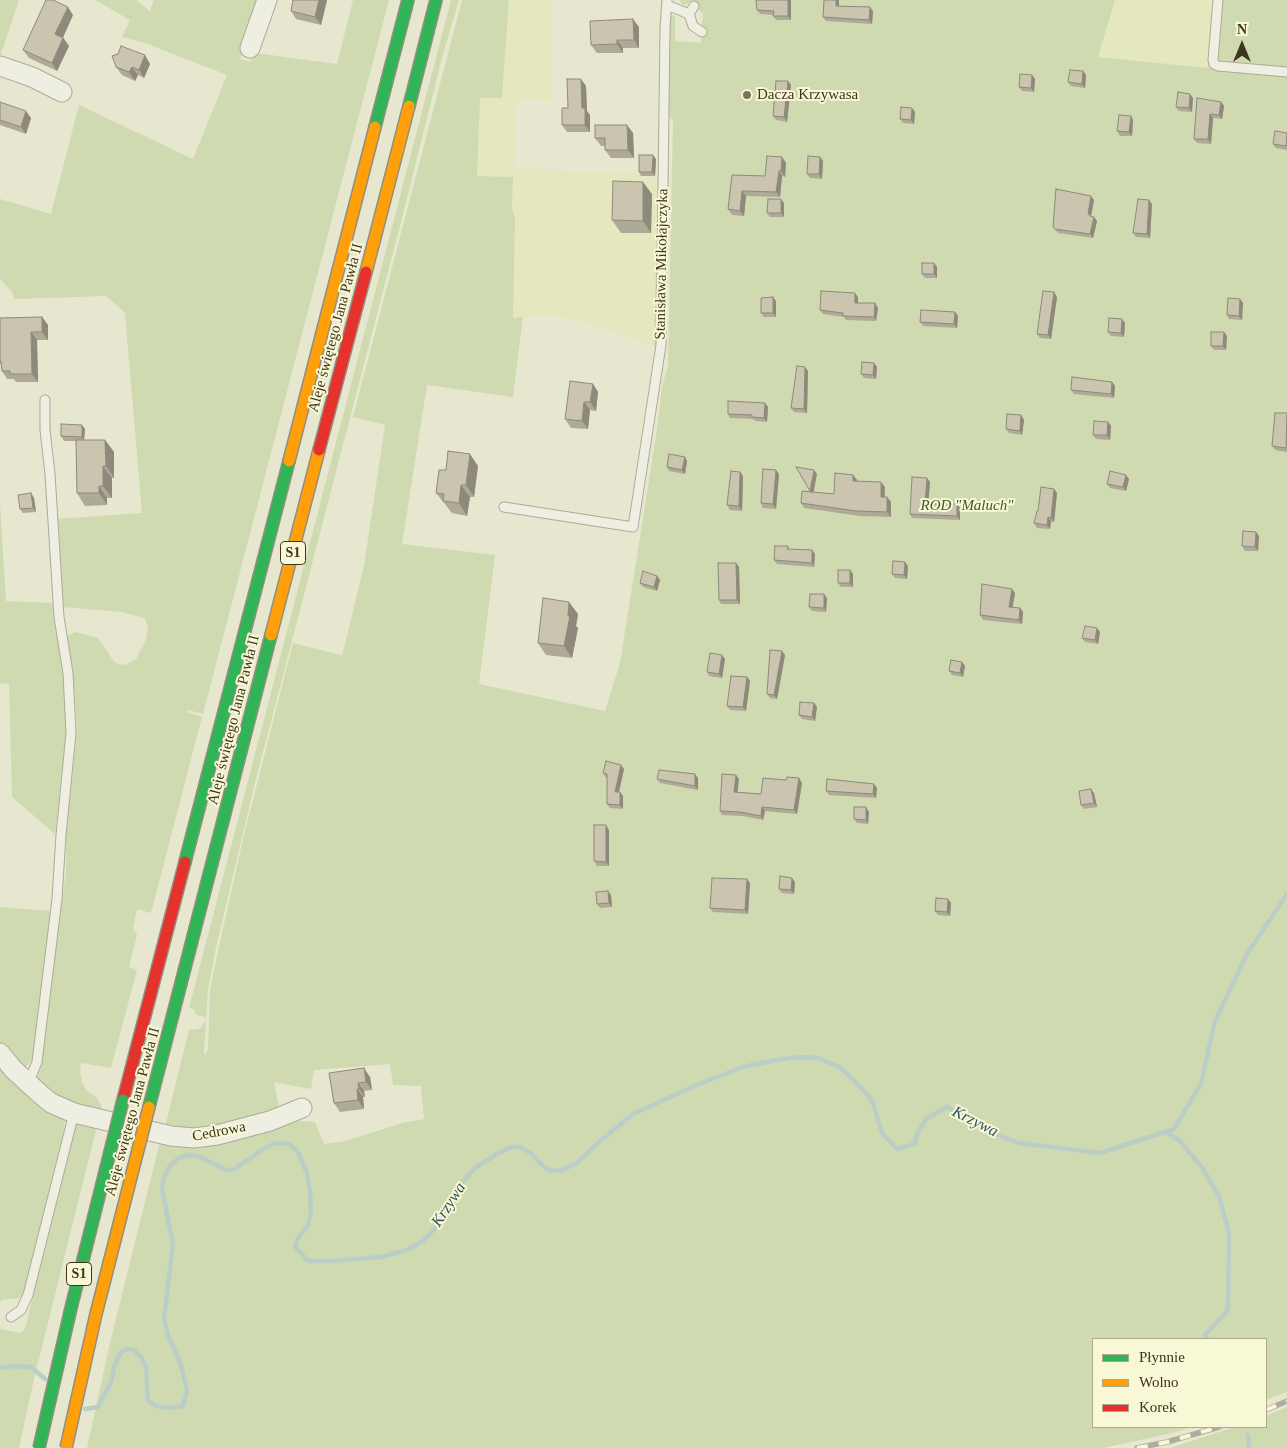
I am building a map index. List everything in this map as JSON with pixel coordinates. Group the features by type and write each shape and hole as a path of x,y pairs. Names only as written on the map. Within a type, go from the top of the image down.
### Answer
{"highway":[{"name":"Aleje świętego Jana Pawła II","path":"39,1448 71,1308 123,1100 408,0"},
{"name":"Aleje świętego Jana Pawła II","path":"66,1448 96,1314 436,0"}],"street":[{"path":"250,48 267,0"},
{"path":"0,66 62,92"},
{"name":"Cedrowa","path":"0,1053 26,1081 51,1103 74,1113 171,1136 194,1138 217,1135 270,1121 302,1108"}],"lane":[{"path":"1218,0 1212,60 1214,64 1218,66 1287,72"},
{"path":"667,2 692,10 693,26 702,32"},
{"name":"Stanisława Mikołajczyka","path":"504,506 632,527 661,345 665,28 667,2"},
{"path":"26,1081 32,1074 37,1062 57,899 71,733 68,673 58,610 50,474 45,430 45,400"},
{"path":"11,1317 21,1310 28,1295 74,1113"}],"green space":[{"path":"0,0 19,0 0,57"},
{"path":"95,0 136,0 150,11 154,0 263,0 240,59 250,62 255,53 337,64 353,0 389,0 203,714 188,710 187,712 202,717 151,913 137,909 133,928 137,935 129,967 137,970 111,1068 81,1063 82,1082 87,1091 97,1098 102,1105 99,1114 68,1105 36,1082 41,1064 66,872 66,835 77,730 75,697 65,636 76,632 98,638 115,663 124,665 136,659 146,640 148,627 145,618 121,612 62,607 56,519 142,513 125,313 106,296 14,299 13,293 0,279 0,199 51,214 79,105 193,159 227,75 145,43 122,37 130,20"},
{"path":"451,0 459,0 443,54 256,779 216,947 208,990 206,1017 196,1015 194,1009 189,1008"},
{"name":"ROD \"Maluch\"","path":"462,0 509,0 502,98 480,98 477,176 513,177 512,208 515,218 513,318 523,317 513,397 427,385 402,544 495,555 479,684 605,711 620,663 662,387 668,366 673,121 666,111 670,17 675,15 675,41 701,43 703,14 690,2 683,5 679,0 1115,0 1098,57 1208,68 1214,0 1287,0 1287,1392 1267,1400 1267,1338 1092,1338 1092,1428 1189,1428 1103,1448 87,1448 109,1347 161,1138 302,1121 315,1122 324,1144 346,1141 402,1123 424,1119 421,1086 393,1085 390,1064 314,1070 311,1089 274,1082 280,1113 222,1130 164,1131 189,1030 202,1027 206,1018 204,1054 206,1055 208,1049 210,990 219,947 243,839 293,643 341,655 343,652 364,566 385,425 353,417"},
{"path":"509,0 552,0 551,101 516,99 514,169 641,174 642,179 647,179 647,176 658,177 654,347 611,331 554,314 513,319 515,218 512,208 513,177 477,177 480,97 502,98"},
{"path":"1115,0 1214,0 1208,68 1098,57"},
{"path":"658,140 661,143 656,344 654,347 658,233"},
{"path":"0,504 6,601 54,603 64,675 67,733 55,834 12,797 9,683 0,684"},
{"path":"0,907 50,911 35,1058 25,1067 19,1066 0,1046"},
{"path":"0,1059 62,1115 65,1121 25,1293 19,1298 1,1300 0,1304"},
{"path":"79,1121 98,1122 34,1379 19,1448 0,1448 0,1329 21,1333 26,1326 74,1125"},
{"path":"1287,1407 1287,1448 1170,1448 1232,1428 1267,1428 1267,1416"}],"building":[{"path":"46,0 53,0 68,7 55,34 63,38 52,63 23,50"},
{"path":"293,0 319,0 315,17 291,11"},
{"path":"756,0 788,0 788,16 773,16 774,11 757,10"},
{"path":"824,0 836,0 836,6 870,7 869,20 823,17"},
{"path":"633,19 634,40 617,40 617,44 591,45 590,21"},
{"path":"121,46 145,55 139,70 132,67 129,72 116,67 112,56 118,54"},
{"path":"1070,70 1083,71 1082,84 1068,82"},
{"path":"1020,74 1032,75 1031,88 1019,87"},
{"path":"567,79 581,79 582,108 585,108 585,125 562,125 562,108 568,108"},
{"path":"776,81 788,81 784,117 773,116"},
{"path":"1178,92 1190,94 1189,108 1176,107"},
{"path":"1197,98 1221,102 1219,115 1210,114 1208,139 1194,139"},
{"path":"0,102 26,111 21,127 0,120"},
{"path":"901,107 912,108 911,120 900,119"},
{"path":"1119,115 1131,116 1129,132 1117,131"},
{"path":"595,125 627,125 628,150 605,150 605,138 595,138"},
{"path":"1275,131 1287,133 1286,146 1273,144"},
{"path":"639,155 653,155 652,172 639,172"},
{"path":"767,156 782,157 776,192 742,191 740,211 728,209 732,175 765,176"},
{"path":"808,156 820,157 819,174 807,174"},
{"path":"613,181 643,182 643,221 612,220"},
{"path":"1056,189 1091,196 1088,214 1094,217 1090,234 1055,229 1053,227"},
{"path":"768,199 781,199 781,213 767,213"},
{"path":"1138,199 1149,200 1147,234 1133,233"},
{"path":"922,263 934,263 934,274 922,274"},
{"path":"821,291 855,293 855,303 875,303 874,317 843,316 843,313 820,310"},
{"path":"1043,291 1054,292 1048,335 1037,334"},
{"path":"773,297 773,313 761,313 761,298"},
{"path":"1228,298 1240,299 1239,316 1227,315"},
{"path":"921,310 955,312 954,324 920,322"},
{"path":"42,317 42,332 31,332 32,374 10,374 10,371 2,371 0,361 0,318"},
{"path":"1109,318 1122,319 1121,333 1108,332"},
{"path":"1211,332 1224,332 1223,346 1211,346"},
{"path":"862,362 874,363 873,375 861,374"},
{"path":"797,366 805,367 804,409 791,408"},
{"path":"1072,377 1112,382 1111,394 1071,390"},
{"path":"570,381 593,384 590,402 584,402 582,421 565,419"},
{"path":"728,401 765,403 764,418 752,417 752,415 728,414"},
{"path":"1275,413 1287,413 1286,448 1272,446"},
{"path":"1007,414 1021,415 1020,431 1006,429"},
{"path":"1094,421 1108,422 1107,435 1093,435"},
{"path":"61,424 82,425 82,437 61,436"},
{"path":"76,440 105,440 106,466 103,466 103,486 99,486 99,493 77,493"},
{"path":"448,451 470,454 466,485 461,485 459,503 443,501 444,494 436,493 439,470 446,470"},
{"path":"669,454 685,457 682,470 667,467"},
{"path":"796,467 814,470 810,491"},
{"path":"763,469 776,470 773,504 761,503"},
{"path":"731,471 740,472 739,506 727,505"},
{"path":"1110,471 1126,475 1123,487 1107,484"},
{"path":"835,473 853,475 853,481 881,482 881,497 887,497 887,512 856,511 801,503 802,491 834,494"},
{"path":"912,477 927,478 925,504 957,504 957,516 910,514"},
{"path":"1041,487 1054,489 1051,518 1048,517 1047,525 1034,523 1038,511"},
{"path":"31,493 33,508 20,509 18,495"},
{"path":"1243,531 1256,532 1255,547 1242,546"},
{"path":"775,546 788,546 787,549 812,550 812,563 774,560"},
{"path":"893,561 905,562 904,575 892,574"},
{"path":"718,563 736,563 737,600 719,600"},
{"path":"838,570 850,570 850,583 838,583"},
{"path":"643,571 657,576 654,587 640,583"},
{"path":"982,584 1012,589 1009,607 1020,608 1019,620 980,615"},
{"path":"810,594 824,594 824,608 809,607"},
{"path":"543,598 569,602 568,616 570,616 564,646 538,643"},
{"path":"1085,626 1097,628 1095,640 1082,638"},
{"path":"770,650 782,651 774,695 767,694"},
{"path":"710,653 722,655 719,674 707,672"},
{"path":"951,660 962,662 960,673 949,671"},
{"path":"731,676 747,677 743,707 727,706"},
{"path":"800,702 814,703 812,717 799,715"},
{"path":"606,761 621,765 615,792 620,792 620,805 607,804 607,774 603,773"},
{"path":"659,770 695,774 695,786 657,779"},
{"path":"722,774 736,775 734,792 761,794 763,778 786,780 787,777 799,778 794,810 762,807 761,816 720,811"},
{"path":"827,779 874,784 873,794 826,791"},
{"path":"1091,789 1094,803 1081,805 1079,791"},
{"path":"854,807 866,807 866,820 854,819"},
{"path":"594,825 606,825 606,862 594,861"},
{"path":"780,876 792,878 791,890 779,889"},
{"path":"712,878 747,879 745,910 710,908"},
{"path":"608,891 609,903 597,904 596,892"},
{"path":"936,898 948,899 947,912 935,911"},
{"path":"364,1068 366,1082 358,1083 358,1100 334,1103 329,1073"}],"waterway":[{"name":"Krzywa","path":"85,1409 98,1407 111,1382 115,1364 121,1352 127,1349 134,1350 141,1357 146,1367 148,1401 157,1406 169,1408 183,1406 187,1390 181,1365 168,1335 164,1318 173,1244 162,1189 164,1176 170,1166 179,1158 188,1155 198,1156 226,1170 233,1170 265,1148 276,1143 289,1144 298,1152 307,1173 310,1192 311,1213 308,1225 298,1238 295,1247 308,1261 332,1261 381,1257 407,1250 423,1241 439,1224 461,1184 475,1168 511,1147 520,1147 531,1153 549,1170 560,1171 577,1163 633,1114 699,1084 743,1067 777,1060 799,1057 818,1058 839,1067 872,1100 882,1133 897,1149 915,1144 917,1134 926,1119 947,1107 968,1117 988,1131 1019,1143 1100,1153 1174,1129 1201,1084 1215,1021 1247,954 1287,894"},
{"path":"1166,1132 1180,1141 1203,1169 1219,1196 1229,1234 1228,1310 1205,1335 1207,1338"},
{"name":"Krzywa","path":"0,1368 10,1366 31,1367 45,1379"},
{"path":"1248,1435 1249,1448"}],"railway":[{"path":"1267,1410 1287,1401"},
{"path":"1137,1448 1167,1442 1216,1428"}],"traffic: fast":[{"path":"375,127 408,0"},
{"path":"409,106 436,0"},
{"path":"185,862 289,461"},
{"path":"149,1107 271,635"},
{"path":"39,1448 71,1308 123,1100"}],"traffic: slow":[{"path":"366,272 409,106"},
{"path":"289,461 375,127"},
{"path":"271,635 319,450"},
{"path":"66,1448 96,1314 149,1107"}],"traffic: jam":[{"path":"319,450 366,272"},
{"path":"123,1100 185,862"}],"place":[{"name":"Dacza Krzywasa","path":"747,95"}]}
